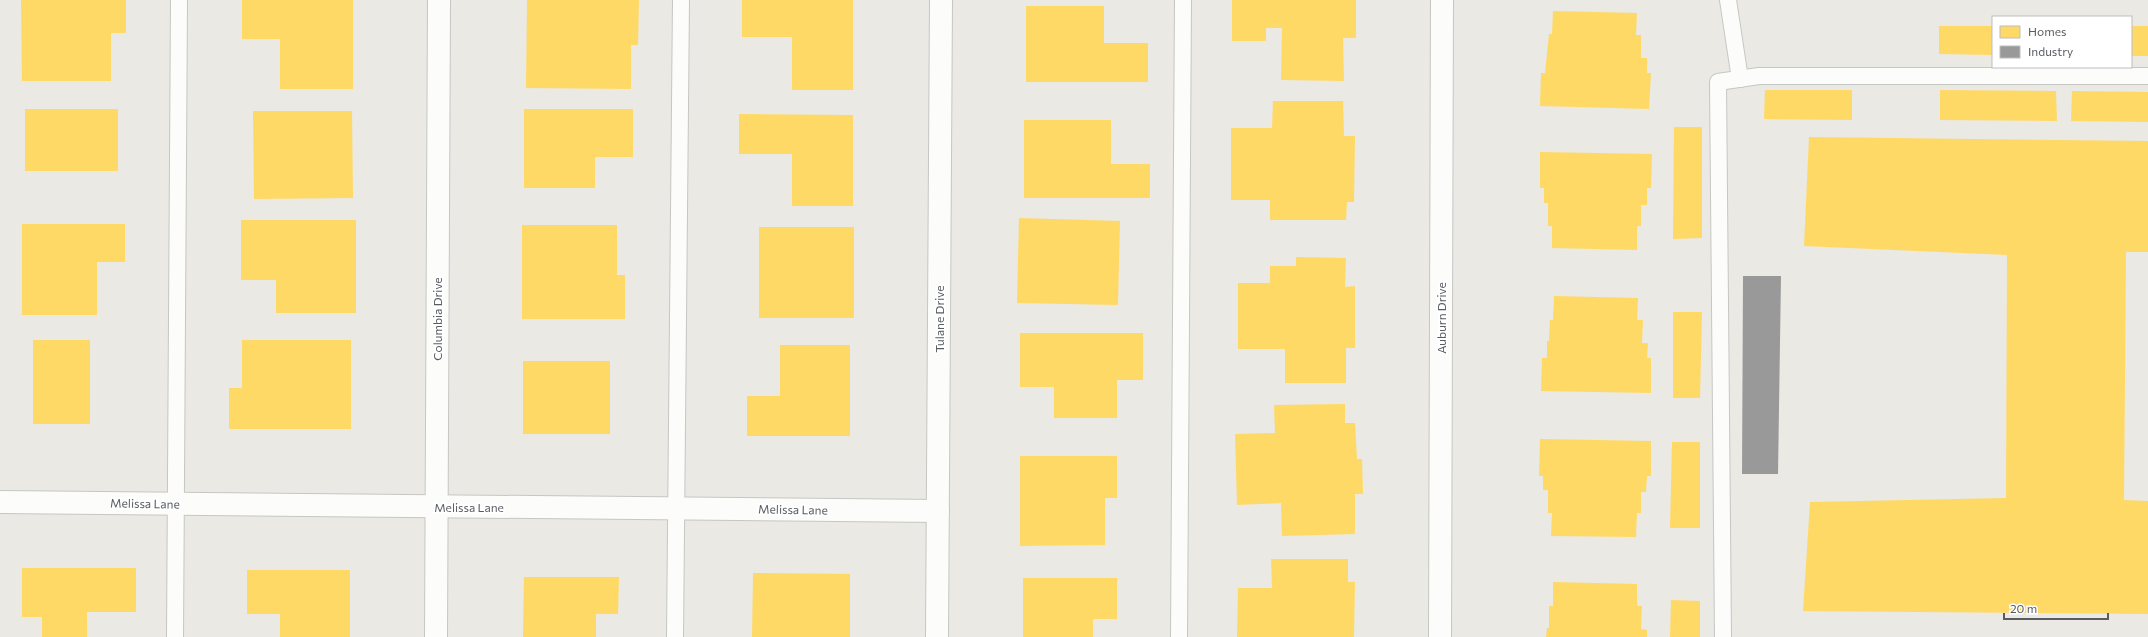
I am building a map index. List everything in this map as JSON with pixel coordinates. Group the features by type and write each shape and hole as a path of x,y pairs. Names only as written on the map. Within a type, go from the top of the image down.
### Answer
{"street":[{"name":"Columbia Drive","path":"436,637 439,0"},
{"name":"Tulane Drive","path":"937,637 941,0"},
{"name":"Auburn Drive","path":"1440,637 1442,0"},
{"name":"Melissa Lane","path":"0,502 938,511"}],"lane":[{"path":"175,637 179,0"},
{"path":"675,637 675,508 681,0"},
{"path":"1179,637 1183,0"},
{"path":"1728,0 1740,79"},
{"path":"1723,637 1718,82 1759,76 2148,76"}],"building: Homes":[{"path":"21,0 126,0 126,33 111,33 111,81 22,81"},
{"path":"242,0 353,0 353,89 280,89 280,39 242,39"},
{"path":"527,0 639,0 638,45 631,45 631,89 526,88"},
{"path":"742,0 853,0 853,90 792,90 792,37 742,37"},
{"path":"1232,0 1356,0 1356,38 1343,38 1344,81 1281,80 1282,28 1266,28 1266,41 1232,41"},
{"path":"1026,6 1104,6 1104,43 1148,43 1148,82 1026,82"},
{"path":"1553,11 1637,13 1636,35 1641,35 1641,58 1647,58 1647,73 1651,73 1649,109 1540,106 1541,73 1545,73 1549,34 1552,34"},
{"path":"1939,26 1992,26 1992,55 1939,54"},
{"path":"2132,26 2148,26 2148,56 2132,56"},
{"path":"1765,90 1852,90 1852,120 1764,119"},
{"path":"1940,90 2056,91 2057,121 1940,120"},
{"path":"2072,91 2148,92 2148,122 2071,121"},
{"path":"1273,101 1343,101 1344,136 1355,136 1354,202 1347,202 1346,220 1270,220 1270,200 1231,200 1231,128 1272,128"},
{"path":"25,109 118,109 118,171 25,171"},
{"path":"524,109 633,109 633,157 595,157 595,188 524,188"},
{"path":"253,111 352,111 353,198 254,199"},
{"path":"739,114 853,115 853,206 792,206 792,154 739,154"},
{"path":"1024,120 1111,120 1111,164 1150,164 1150,198 1024,198"},
{"path":"1674,127 1702,127 1702,238 1673,239"},
{"path":"1809,137 2148,141 2148,252 2126,252 2124,500 2148,501 2148,614 1803,611 1810,502 2006,498 2007,255 1804,246"},
{"path":"1540,152 1652,154 1651,188 1647,188 1647,205 1641,205 1641,226 1637,226 1637,250 1552,248 1552,226 1548,226 1548,203 1544,203 1544,188 1540,188"},
{"path":"1019,218 1120,221 1118,305 1017,303"},
{"path":"241,220 356,220 356,313 276,313 276,280 241,280"},
{"path":"22,224 125,224 125,262 97,262 97,315 22,315"},
{"path":"522,225 617,225 617,275 625,275 625,319 522,319"},
{"path":"759,227 854,227 854,318 759,318"},
{"path":"1296,257 1346,258 1345,287 1355,286 1355,348 1346,348 1346,383 1285,383 1285,349 1238,349 1238,283 1270,283 1270,266 1296,266"},
{"path":"1554,296 1638,298 1637,320 1643,320 1642,343 1648,343 1647,358 1651,358 1651,393 1541,391 1542,358 1547,358 1547,341 1549,341 1550,320 1553,320"},
{"path":"1673,312 1702,312 1700,398 1673,398"},
{"path":"1020,333 1143,333 1143,380 1117,380 1117,418 1054,418 1054,387 1020,387"},
{"path":"33,340 90,340 90,424 33,424"},
{"path":"242,340 351,340 351,429 229,429 229,388 242,388"},
{"path":"780,345 850,345 850,436 747,436 747,396 780,396"},
{"path":"523,361 610,361 610,434 523,434"},
{"path":"1345,404 1345,423 1355,423 1357,459 1362,459 1363,494 1355,494 1355,534 1282,536 1281,503 1237,505 1235,434 1275,433 1274,405"},
{"path":"1540,439 1651,441 1651,476 1647,476 1646,492 1641,492 1641,513 1637,513 1636,537 1551,536 1552,513 1548,513 1548,490 1543,490 1543,476 1539,476"},
{"path":"1672,442 1700,442 1700,528 1670,528"},
{"path":"1020,456 1117,456 1117,498 1105,498 1105,545 1020,546"},
{"path":"1271,559 1348,559 1348,582 1355,582 1354,637 1237,637 1238,588 1272,588"},
{"path":"22,568 136,568 136,612 87,612 87,637 42,637 42,617 22,617"},
{"path":"247,570 350,570 350,637 280,637 280,614 247,614"},
{"path":"753,573 850,574 850,637 752,637"},
{"path":"524,577 619,577 618,614 596,614 596,637 523,637"},
{"path":"1023,578 1117,578 1117,619 1093,619 1093,637 1023,637"},
{"path":"1553,582 1637,584 1637,606 1642,606 1641,629 1647,630 1647,637 1546,637 1547,628 1549,628 1549,606 1553,606"},
{"path":"1671,600 1700,601 1700,637 1670,637"}],"building: Industry":[{"path":"1743,276 1781,276 1778,474 1742,474"}]}
